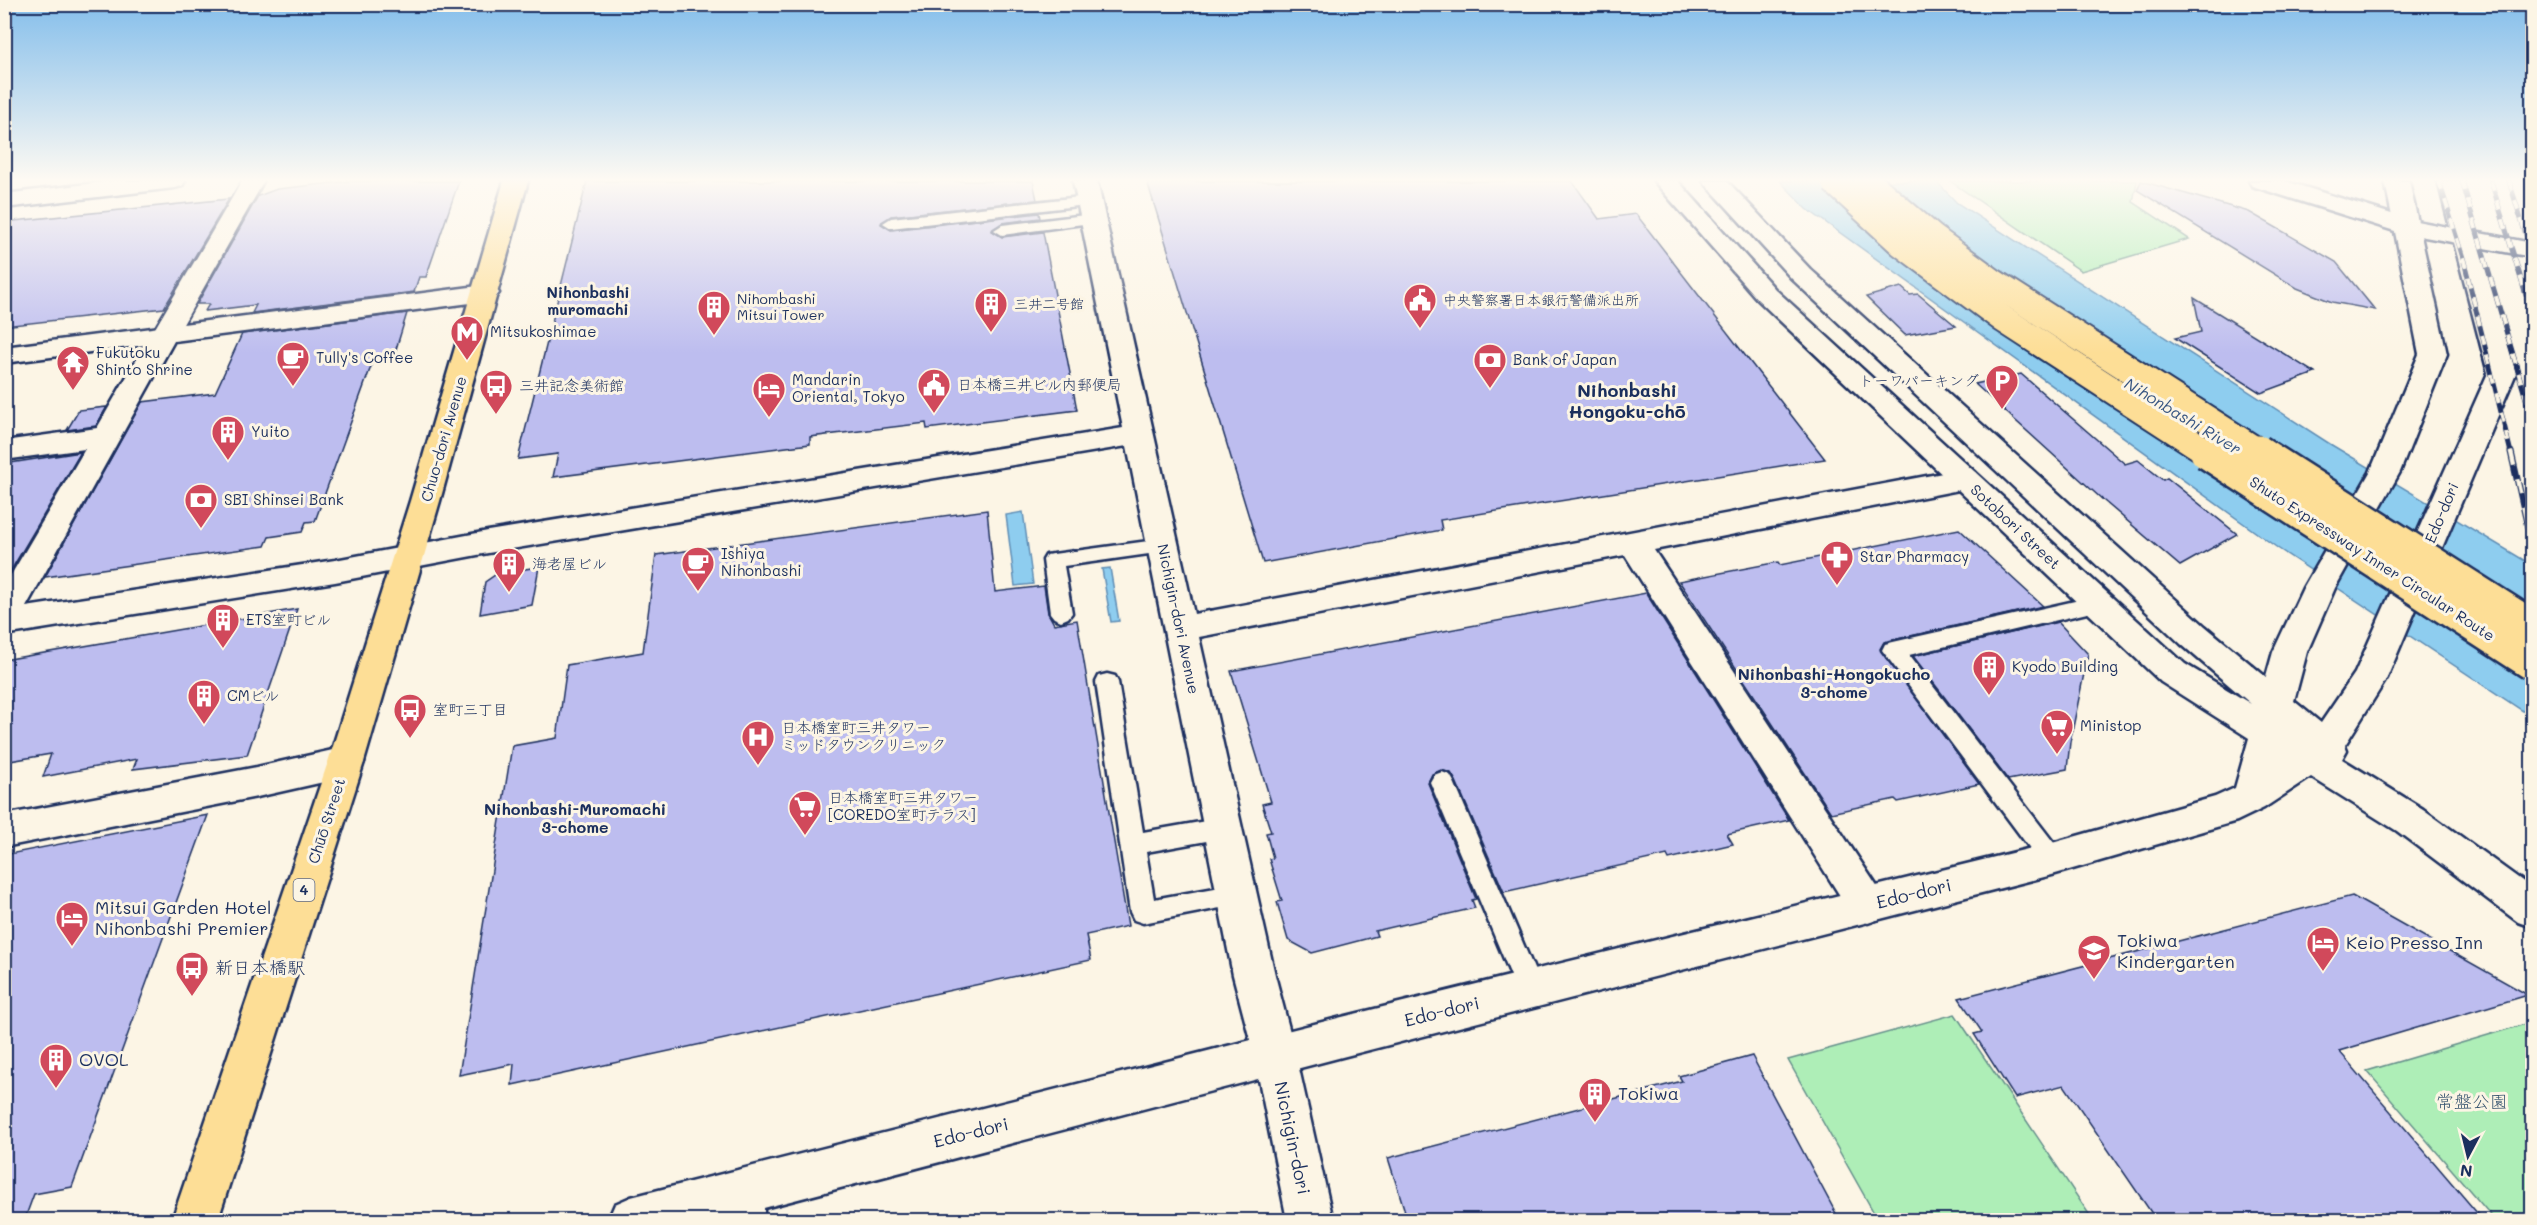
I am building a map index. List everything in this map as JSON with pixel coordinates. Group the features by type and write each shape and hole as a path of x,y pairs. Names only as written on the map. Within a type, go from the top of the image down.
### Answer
{"highway":[{"name":"Chuo-dori Avenue","path":"409,557 501,238"},
{"name":"Shuto Expressway Inner Circular Route","path":"1896,238 2003,319 2532,663"},
{"name":"Shuto Expressway Inner Circular Route","path":"1933,238 1993,282 2532,627"},
{"name":"Chūō Street","path":"195,1221 346,762 409,557"}],"main road":[{"name":"Nichigin-dori Avenue","path":"1097,238 1254,975 1275,1055"},
{"name":"Sotobori Street","path":"1716,238 1766,294 2173,673 2272,718"},
{"name":"Sotobori Street","path":"1767,238 1801,274 2193,635 2272,718 2532,910"},
{"path":"2251,797 2290,652 2319,588 2385,472 2433,354 2409,238"},
{"path":"2463,238 2532,250"},
{"name":"Edo-dori","path":"631,1221 741,1206 1275,1055 2052,859 2224,810 2251,797 2318,752 2370,678 2502,374 2467,239"},
{"path":"4,355 486,293"},
{"path":"4,617 164,334"},
{"path":"4,623 335,572 488,542 1138,435"},
{"path":"4,451 107,436"},
{"path":"1181,628 1964,479"},
{"path":"1632,541 1868,906"},
{"path":"4,831 257,782 346,762"},
{"name":"Nichigin-dori","path":"1275,1055 1310,1221"}],"street":[{"path":"164,334 220,238"}],"lane":[{"path":"1061,613 1053,560 1162,546"},
{"path":"2052,859 1893,650 2097,604"},
{"path":"1107,682 1143,912 1237,895"},
{"path":"1442,782 1530,990"},
{"path":"1133,844 1223,828"}],"green space":[{"path":"2033,238 2189,239 2081,271"},
{"path":"1955,1014 2093,1220 1878,1220 1788,1060"},
{"name":"常盤公園","path":"2532,1022 2532,1220 2495,1220 2367,1071"}],"water":[{"name":"Nihonbashi River","path":"1847,238 2011,238 2330,444 2532,565 2532,717 2279,549"},
{"path":"1023,512 1033,584 1015,586 1006,515"},
{"path":"1110,568 1119,621 1111,622 1102,569"}],"building":[{"path":"4,238 206,238 164,308 4,326"},
{"path":"234,238 439,238 426,277 419,277 414,292 252,313 256,305 205,311 209,304 197,304"},
{"name":"Nihombashi Mitsui Tower","path":"573,238 1044,238 1077,410 927,429 926,423 810,437 810,444 553,477 558,454 518,459"},
{"name":"Bank of Japan","path":"1164,238 1655,238 1825,459 1440,520 1442,530 1263,563"},
{"path":"2216,238 2295,238 2336,262 2375,310 2332,302 2297,288"},
{"path":"1901,287 1910,295 1918,294 1956,326 1905,335 1866,297"},
{"path":"2194,298 2315,373 2261,393 2175,338 2201,332"},
{"name":"Yuito","path":"407,313 393,359 373,361 315,521 306,522 302,532 269,537 265,546 45,577 142,402 215,393 242,334"},
{"path":"2021,374 2125,464 2138,460 2163,480 2167,478 2237,534 2180,566 2104,501 1975,384"},
{"path":"107,407 96,426 67,430 79,410"},
{"path":"81,452 4,582 4,464"},
{"name":"日本橋室町三井タワー [COREDO室町テラス]","path":"987,510 995,592 1044,586 1048,613 1054,624 1077,620 1128,926 1086,935 1091,960 512,1085 514,1064 459,1075 512,746 557,738 567,665 643,652 656,555"},
{"path":"1959,529 2043,606 1884,642 1880,649 1979,784 1898,802 1895,799 1831,813 1679,581 1778,562 1780,565"},
{"name":"海老屋ビル","path":"539,567 532,605 480,614 485,582 498,573"},
{"path":"1646,593 1789,820 1727,834 1733,844 1669,859 1667,855 1504,892 1456,781 1451,773 1441,770 1432,774 1428,783 1476,899 1472,900 1475,908 1375,931 1377,936 1312,953 1288,940 1277,902 1282,901 1269,859 1273,858 1266,833 1271,832 1262,804 1271,802 1231,671"},
{"path":"297,609 247,755 133,769 137,759 43,777 51,754 4,762 4,660"},
{"name":"Kyodo Building","path":"2058,622 2088,654 2070,742 2067,769 2008,780 1913,656"},
{"name":"OVOL","path":"208,815 72,1187 34,1194 24,1221 4,1221 4,855"},
{"path":"2352,896 2528,995 2339,1051 2484,1221 2157,1221 2064,1085 2015,1098 1974,1034 1982,1032 1959,998"},
{"name":"Tokiwa","path":"1752,1056 1840,1221 1408,1221 1388,1158 1682,1081 1679,1076"}],"railway":[{"path":"2457,238 2511,453"},
{"path":"2479,238 2532,419"},
{"path":"2508,238 2532,315"},
{"path":"2527,238 2532,254"},
{"path":"2511,452 2532,545"}],"place":[{"name":"中央警察署日本銀行警備派出所","path":"1420,329"},
{"name":"三井二号館","path":"991,333"},
{"name":"Nihombashi Mitsui Tower","path":"714,336"},
{"name":"Mitsukoshimae","path":"467,361"},
{"name":"Tully's Coffee","path":"293,387"},
{"name":"Bank of Japan","path":"1490,389"},
{"name":"Fukutoku Shinto Shrine","path":"73,391"},
{"name":"トーワパーキング","path":"2002,410"},
{"name":"日本橋三井ビル内郵便局","path":"934,414"},
{"name":"三井記念美術館","path":"496,415"},
{"name":"Mandarin Oriental, Tokyo","path":"769,418"},
{"name":"Yuito","path":"228,461"},
{"name":"SBI Shinsei Bank","path":"201,529"},
{"name":"Star Pharmacy","path":"1837,586"},
{"name":"Ishiya Nihonbashi","path":"698,592"},
{"name":"海老屋ビル","path":"509,593"},
{"name":"ETS室町ビル","path":"223,649"},
{"name":"Kyodo Building","path":"1989,696"},
{"name":"CMビル","path":"204,725"},
{"name":"室町三丁目","path":"410,739"},
{"name":"Ministop","path":"2057,755"},
{"name":"日本橋室町三井タワー ミッドタウンクリニック","path":"758,766"},
{"name":"日本橋室町三井タワー [COREDO室町テラス]","path":"805,836"},
{"name":"Mitsui Garden Hotel Nihonbashi Premier","path":"72,947"},
{"name":"Keio Presso Inn","path":"2323,972"},
{"name":"Tokiwa Kindergarten","path":"2094,980"},
{"name":"新日本橋駅","path":"192,997"},
{"name":"OVOL","path":"56,1089"},
{"name":"Tokiwa","path":"1595,1123"}],"district":[{"name":"Nihonbashi muromachi","path":"588,302"},
{"name":"Nihonbashi Hongoku-chō","path":"1627,401"},
{"name":"Nihonbashi-Hongokucho 3-chome","path":"1834,683"},
{"name":"Nihonbashi-Muromachi 3-chome","path":"575,818"}]}
